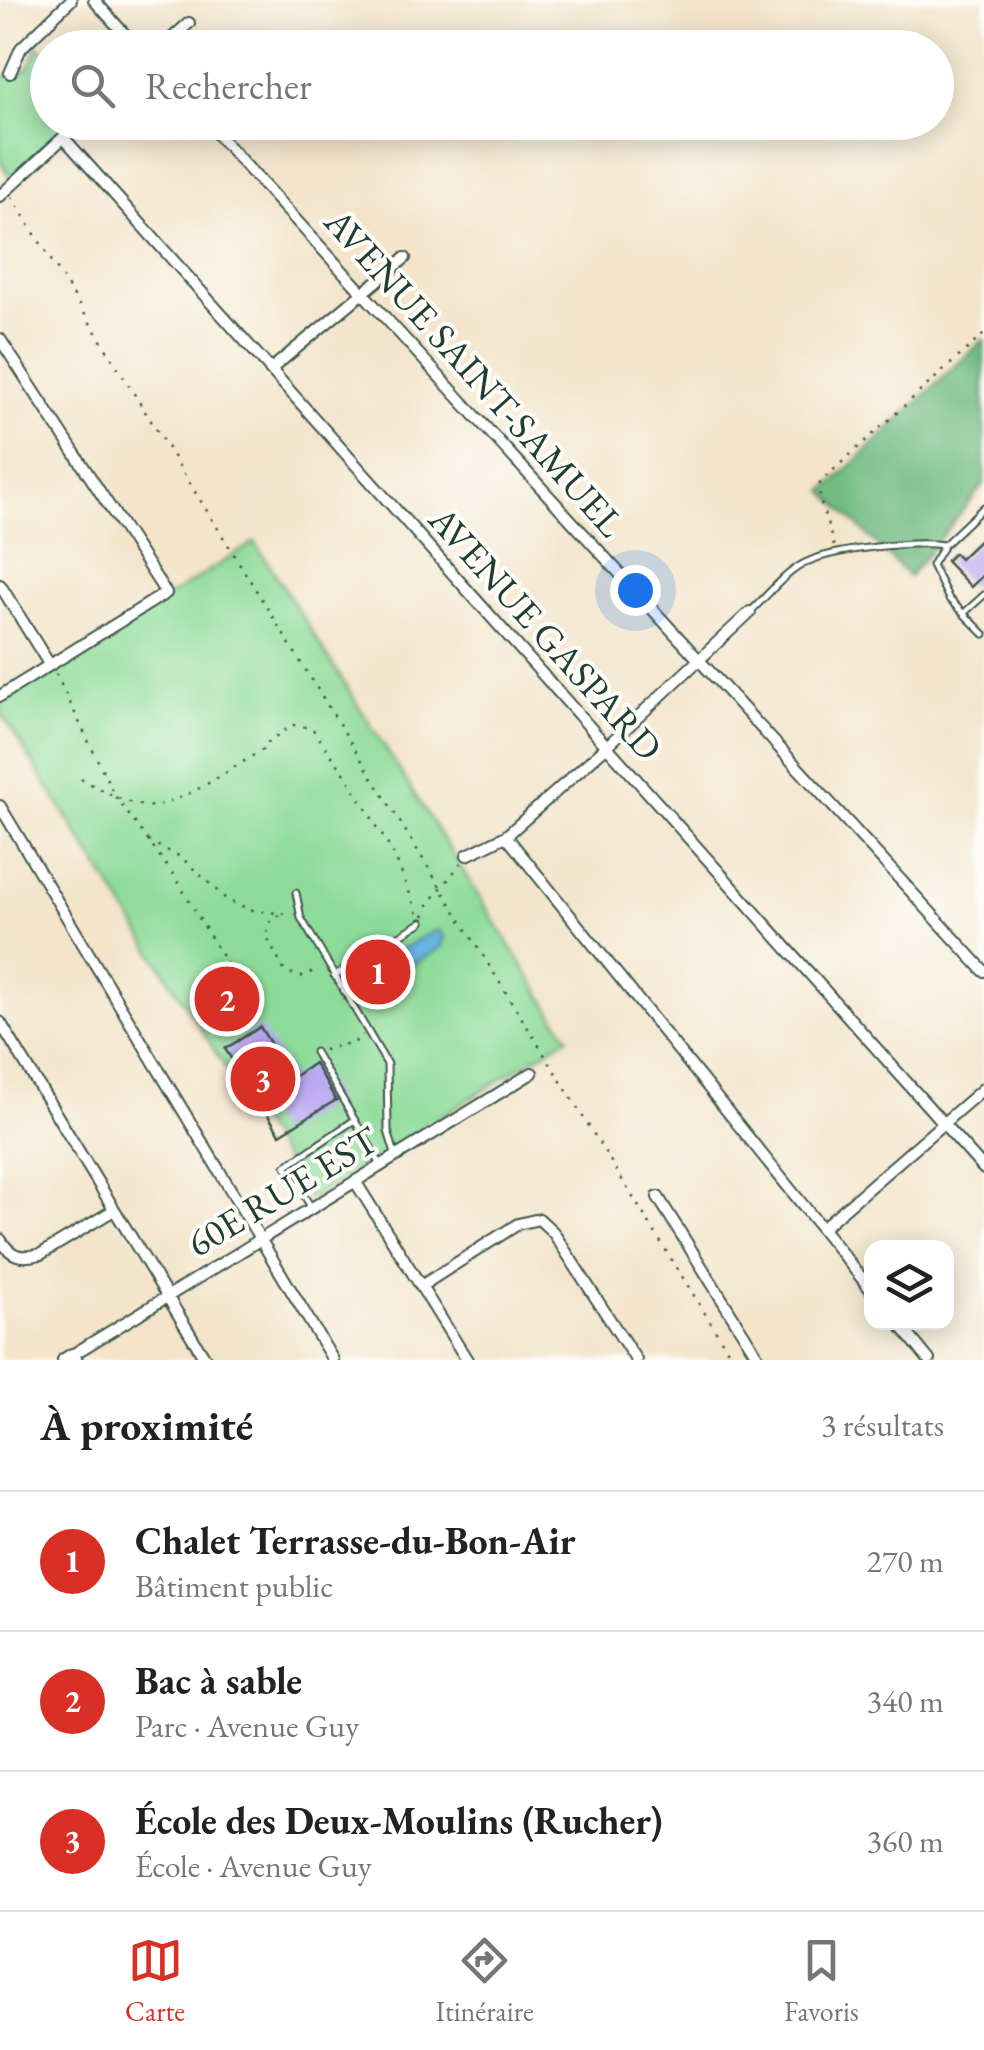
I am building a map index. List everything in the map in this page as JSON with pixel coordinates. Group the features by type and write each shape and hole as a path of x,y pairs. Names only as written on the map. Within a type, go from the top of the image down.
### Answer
{"street":[{"path":"40,30 71,0"},
{"path":"94,0 121,30"},
{"path":"180,30 188,23"},
{"path":"10,73 21,48 30,39"},
{"path":"4,193 62,140"},
{"name":"AVENUE GASPARD","path":"66,140 984,1169"},
{"name":"AVENUE SAINT-SAMUEL","path":"222,140 984,971"},
{"path":"270,370 405,258"},
{"path":"0,339 166,593 0,696"},
{"path":"0,585 49,664"},
{"path":"467,856 506,836 750,612"},
{"path":"0,806 334,1360"},
{"path":"506,836 864,1281"},
{"path":"0,1022 206,1360"},
{"name":"60E RUE EST","path":"71,1358 532,1073"},
{"path":"821,1230 984,1088"},
{"path":"355,1180 467,1360"},
{"path":"658,1197 760,1360"},
{"path":"0,1239 18,1257 41,1254 114,1210"},
{"path":"421,1286 518,1224 539,1218 553,1232 636,1360"},
{"path":"904,1330 928,1360"}],"lane":[{"path":"984,507 944,544 932,565 950,599 984,634"},
{"path":"750,612 804,563 836,552 903,543 944,544"},
{"path":"964,614 984,595"},
{"path":"296,892 298,912 387,1064 388,1132 396,1157"},
{"path":"334,976 422,922"},
{"path":"315,1052 381,1165"},
{"path":"311,1207 286,1166 353,1122"}],"path":[{"path":"4,193 734,1360"},
{"path":"836,552 820,500 820,482 984,334"},
{"path":"49,664 115,796 175,877 246,997"},
{"path":"81,779 102,792 149,807 172,801 264,749 293,726 312,728 394,855 422,922"},
{"path":"147,840 182,857 228,901 255,911 281,914 269,923 266,936 291,976 312,974 319,964 320,951"},
{"path":"422,922 428,905 467,856"},
{"path":"315,1052 358,1041 367,1030"}],"green space":[{"path":"29,67 30,140 61,140 14,183 0,161 0,78 22,73"},
{"path":"984,339 984,484 909,577 824,491"},
{"path":"255,542 568,1037 309,1200 0,711 0,703"}],"water":[{"path":"440,931 445,938 441,941 443,946 406,969 396,952"}],"building":[{"path":"984,536 984,574 971,587 946,561 954,553 960,559"},
{"path":"393,949 405,971 360,997 349,975"},
{"path":"260,1027 292,1078 314,1063 336,1100 280,1134 225,1049"}],"place":[{"name":"Chalet Terrasse-du-Bon-Air","path":"378,972"},
{"name":"Bac à sable","path":"227,999"},
{"name":"École des Deux-Moulins (Rucher)","path":"263,1079"}]}
